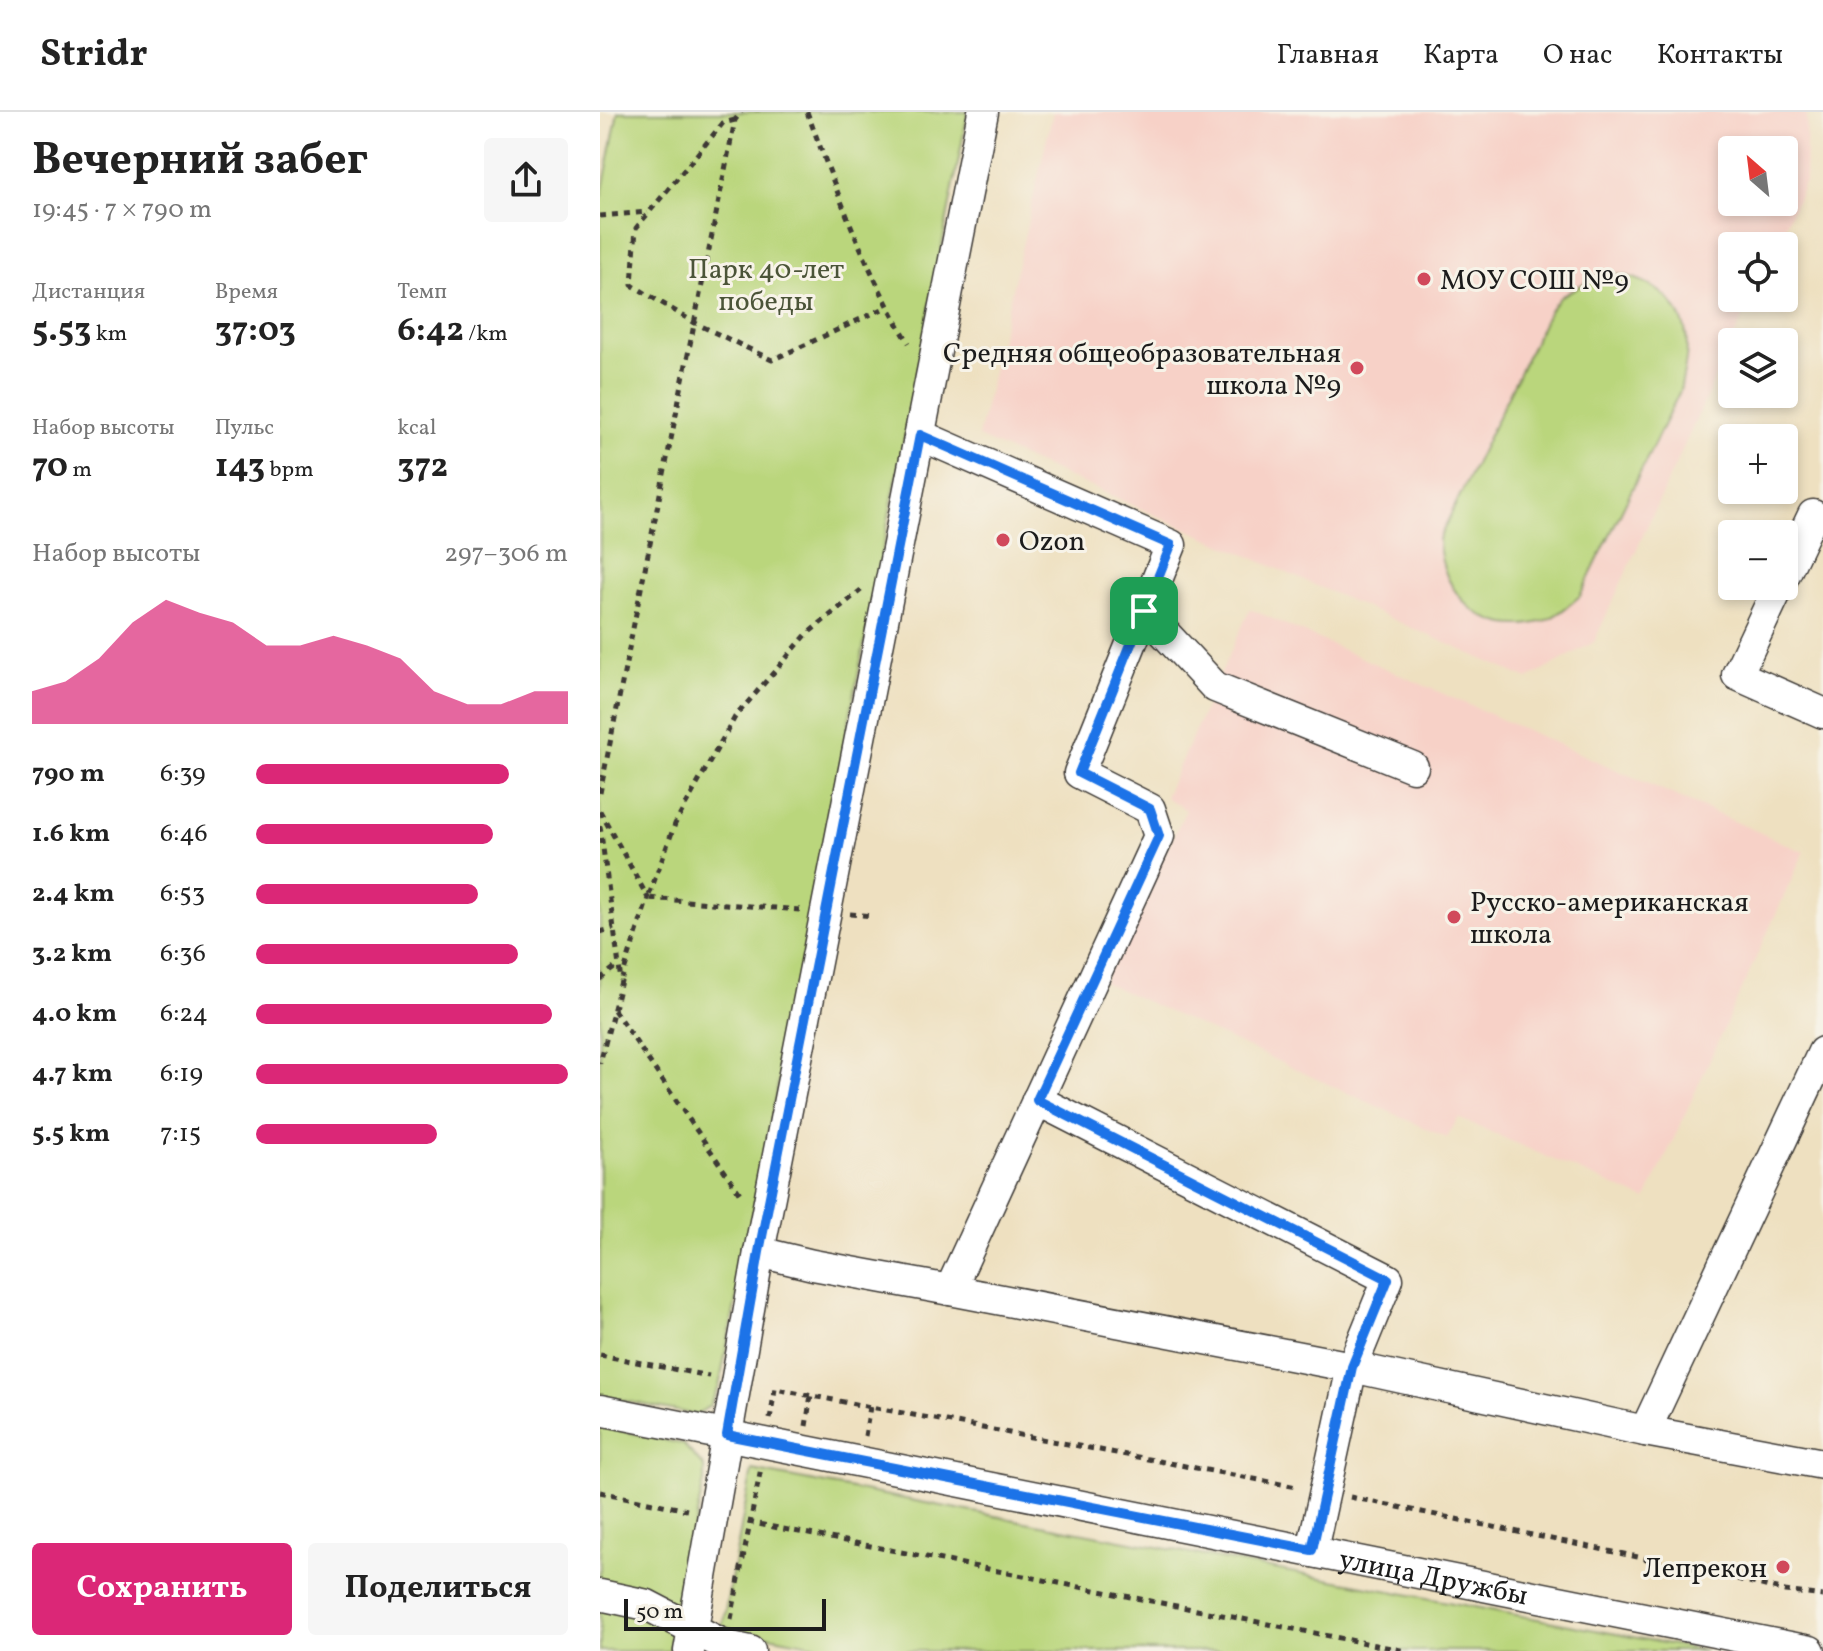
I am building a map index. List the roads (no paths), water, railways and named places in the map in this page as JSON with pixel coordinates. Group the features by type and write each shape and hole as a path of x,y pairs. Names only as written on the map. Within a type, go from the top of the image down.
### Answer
{"street":[{"path":"691,1640 761,1240 983,112"},
{"path":"920,435 1171,545 1079,773 1150,809 1159,836 950,1290"},
{"path":"1798,547 1813,515"},
{"path":"1772,600 1737,675 1823,713"},
{"path":"1144,611 1215,687 1413,767"},
{"path":"1645,1431 1823,1052"},
{"path":"1037,1100 1388,1279 1352,1367 1312,1550"},
{"path":"761,1240 813,1265 1352,1367 1645,1431 1823,1464"},
{"name":"улица Дружбы","path":"600,1410 1810,1651"},
{"path":"600,1595 647,1605 691,1640 738,1648"}],"place":[{"name":"МОУ СОШ №9","path":"1424,279"},
{"name":"Средняя общеобразовательная школа №9","path":"1357,368"},
{"name":"Ozon","path":"1003,540"},
{"name":"Русско-американская школа","path":"1454,917"},
{"name":"Лепрекон","path":"1783,1567"}],"park label":[{"name":"Парк 40-лет победы","path":"766,284"}]}
